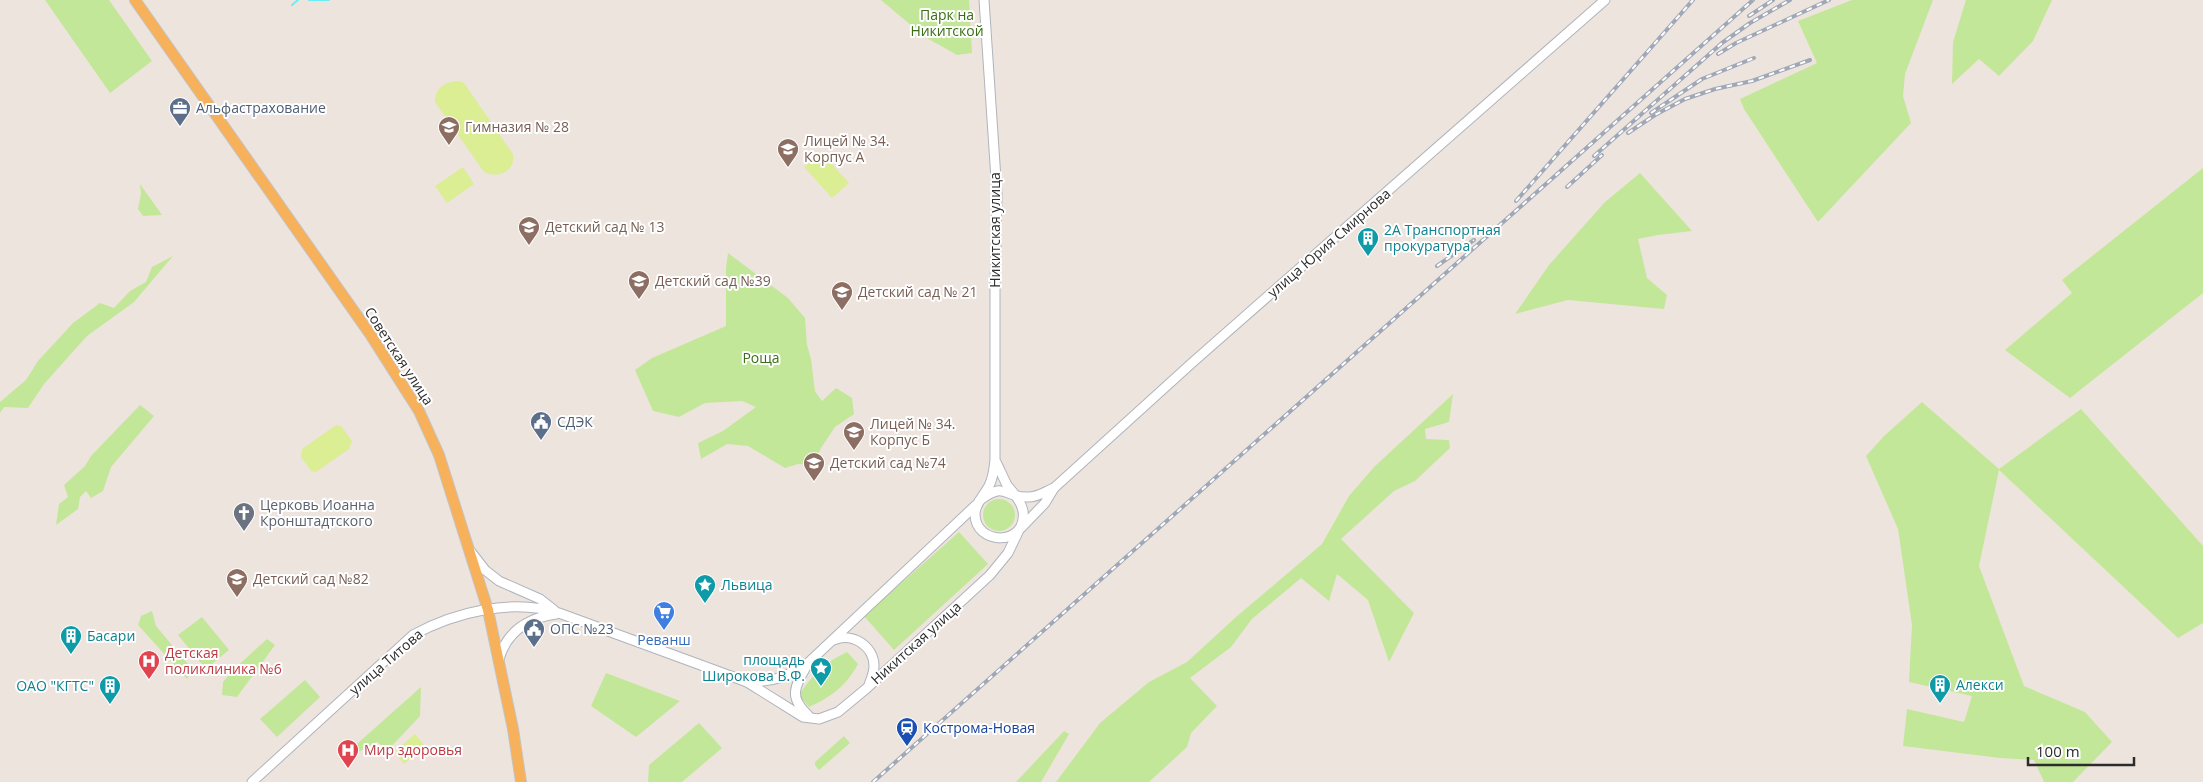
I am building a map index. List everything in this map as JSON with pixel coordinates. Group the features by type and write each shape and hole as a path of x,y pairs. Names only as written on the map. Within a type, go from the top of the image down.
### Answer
{"main road":[{"name":"Советская улица","path":"135,0 405,387 435,443 488,610 513,729 521,782"},
{"name":"Никитская улица","path":"984,0 997,194 995,460"},
{"name":"улица Юрия Смирнова","path":"1054,488 1186,369 1606,0"},
{"path":"995,460 1020,501 1023,510 1023,519 1019,529 1002,538 994,538 986,534 976,520 975,512 993,476 995,460"},
{"path":"747,682 775,680 788,676 808,663 988,494 997,490 1006,490 1025,498 1038,496 1054,488"},
{"name":"Никитская улица","path":"814,720 838,712 867,688 990,575 1008,553 1019,529 1045,503 1054,488"},
{"path":"471,552 484,570 499,582 540,599 559,613"},
{"name":"улица Титова","path":"252,782 413,635 434,625 488,610 515,606 534,607 559,613 747,682"},
{"path":"499,659 511,634 520,626 536,618 559,613"},
{"path":"832,641 848,637 856,639 872,655 874,665 873,676 867,688"},
{"path":"808,663 794,694 800,707 814,720"},
{"path":"747,682 803,717 814,720"}],"green space":[{"path":"45,0 109,0 152,61 110,93"},
{"name":"Парк на Никитской","path":"881,0 969,0 972,53 957,55 925,37"},
{"path":"1852,0 1933,0 1905,74 1903,96 1911,123 1818,222 1744,109 1740,99 1817,63 1798,21"},
{"path":"1966,0 2052,0 2033,41 1999,76 1979,59 1952,84 1953,42"},
{"path":"459,81 464,83 513,154 512,165 505,172 495,175 484,172 435,102 435,97 442,86 450,82"},
{"path":"821,152 849,183 832,198 804,167"},
{"path":"463,167 474,184 447,203 435,186"},
{"path":"2203,168 2203,293 2070,398 2005,350 2072,293 2062,280"},
{"path":"1640,173 1692,231 1638,239 1647,278 1667,295 1664,309 1568,300 1515,314 1549,265 1605,202"},
{"path":"140,184 162,215 143,216 138,209 141,194"},
{"name":"Роща","path":"728,253 788,298 805,318 807,345 811,359 815,391 822,401 836,388 852,398 854,414 835,427 821,448 814,465 798,464 785,468 748,446 727,444 701,459 698,443 723,431 756,407 742,401 705,403 679,417 653,411 635,370 652,358 726,326 726,268"},
{"path":"173,256 134,302 87,336 44,384 28,408 4,407 0,413 0,402 26,380 38,361 73,323 100,303 114,308 130,291 146,282 152,267"},
{"path":"1453,394 1449,422 1425,429 1426,439 1449,440 1450,448 1415,481 1394,491 1341,539 1414,613 1389,662 1368,600 1337,574 1329,601 1301,578 1252,619 1231,647 1190,678 1217,706 1191,733 1187,747 1149,782 1056,782 1100,723 1149,682 1187,662 1236,617 1322,544 1349,496 1374,467"},
{"path":"1922,402 1999,469 2081,409 2203,546 2203,623 2178,638 1999,470 1979,566 2024,686 2085,712 2112,742 2073,782 2044,782 2034,760 2000,758 1903,746 1907,709 1964,722 1972,696 1909,682 1912,625 1898,529 1866,456 1884,436"},
{"path":"140,405 154,416 111,467 103,491 91,498 86,491 80,497 78,509 56,525 59,504 68,497 64,485 85,466 91,456"},
{"path":"336,425 341,426 352,441 349,449 316,472 311,471 301,457 302,449"},
{"path":"999,499 1011,503 1015,515 1011,527 999,531 987,527 983,515 987,503"},
{"path":"959,532 988,564 894,650 864,616"},
{"path":"152,611 156,626 192,669 187,679 138,625 141,616"},
{"path":"202,617 229,650 206,669 178,635"},
{"path":"267,639 275,645 237,697 222,695 223,682 234,669"},
{"path":"847,652 858,664 853,672 837,690 809,707 799,695 814,675"},
{"path":"606,673 680,701 636,737 591,706"},
{"path":"305,680 320,697 277,737 260,719"},
{"path":"421,687 420,716 388,750 377,742 353,755 349,751"},
{"path":"699,723 722,748 682,782 648,782 649,765"},
{"path":"1064,731 1069,734 1041,782 1016,782"},
{"path":"415,734 425,746 404,764 394,752"},
{"path":"844,736 850,743 819,770 815,762"}],"waterway":[{"path":"292,5 298,0"},
{"path":"309,0 329,0"}],"railway":[{"path":"1516,201 1693,0"},
{"path":"873,782 1753,0"},
{"path":"1749,16 1773,0"},
{"path":"1594,156 1722,43 1750,23 1790,0"},
{"path":"1718,54 1736,43 1829,0"},
{"path":"1651,113 1702,79 1754,58"},
{"path":"1628,133 1655,115 1685,99 1715,89 1752,81 1810,60"},
{"path":"1567,187 1602,155"},
{"path":"1437,266 1474,240"}],"place":[{"name":"Альфастрахование","path":"180,127"},
{"name":"Гимназия № 28","path":"449,146"},
{"name":"Лицей № 34. Корпус А","path":"788,168"},
{"name":"Детский сад № 13","path":"529,246"},
{"name":"2А Транспортная прокуратура","path":"1368,257"},
{"name":"Детский сад №39","path":"639,300"},
{"name":"Детский сад № 21","path":"842,311"},
{"name":"СДЭК","path":"541,441"},
{"name":"Лицей № 34. Корпус Б","path":"854,451"},
{"name":"Детский сад №74","path":"814,482"},
{"name":"Церковь Иоанна Кронштадтского","path":"244,532"},
{"name":"Детский сад №82","path":"237,598"},
{"name":"Львица","path":"705,604"},
{"name":"Реванш","path":"664,631"},
{"name":"ОПС №23","path":"534,648"},
{"name":"Басари","path":"71,655"},
{"name":"Детская поликлиника №6","path":"149,680"},
{"name":"площадь Широкова В.Ф.","path":"821,687"},
{"name":"Алекси","path":"1940,704"},
{"name":"ОАО \"КГТС\"","path":"110,705"},
{"name":"Кострома-Новая","path":"907,747"},
{"name":"Мир здоровья","path":"348,769"}]}
